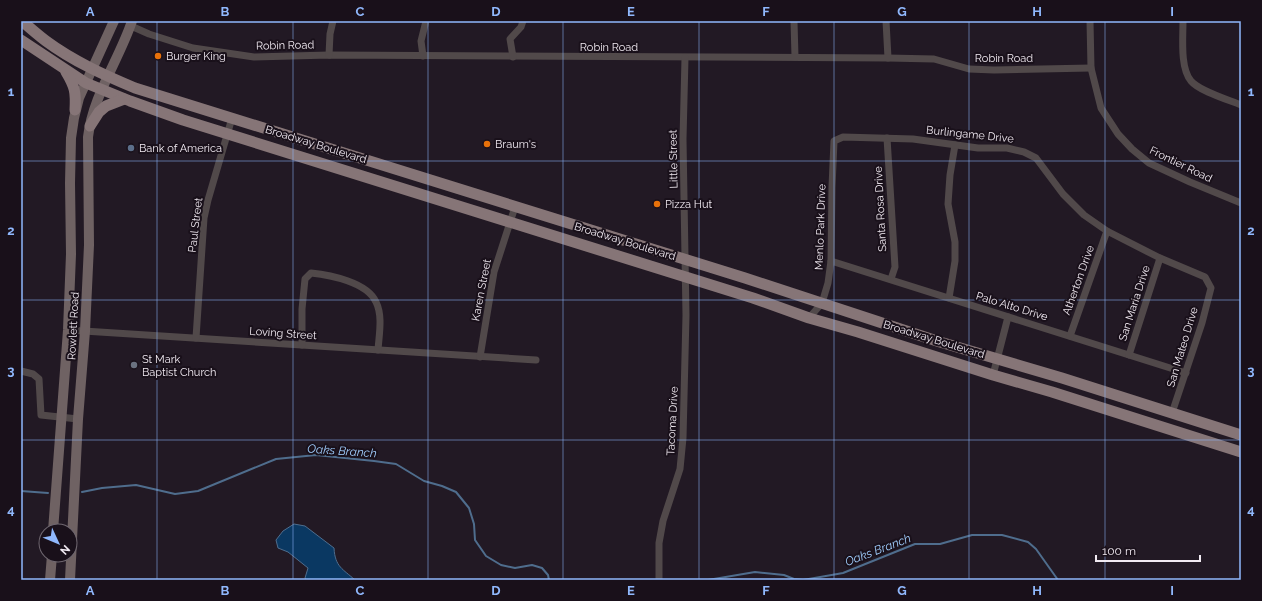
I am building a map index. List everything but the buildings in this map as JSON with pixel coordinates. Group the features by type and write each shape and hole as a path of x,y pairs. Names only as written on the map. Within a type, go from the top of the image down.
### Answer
{"main road":[{"name":"Broadway Boulevard","path":"22,21 47,42 92,69 135,88 1241,435"},
{"name":"Rowlett Road","path":"54,523 68,330 71,254 71,138 75,110 79,98 114,21"},
{"name":"Rowlett Road","path":"70,580 78,419 85,331 88,155 90,126 93,113 102,90 121,53 132,23"},
{"name":"Broadway Boulevard","path":"21,40 63,68 102,90 184,120 753,298 809,318 866,334 1241,452"},
{"path":"63,68 74,85 76,94 75,110"},
{"path":"90,126 106,106 124,99"},
{"path":"326,164 331,149"},
{"path":"70,223 88,224"},
{"path":"50,580 51,563"}],"street":[{"path":"329,55 332,21"},
{"path":"423,56 421,42 426,21"},
{"path":"513,57 510,39 521,27 523,21"},
{"path":"794,21 795,57"},
{"path":"886,21 888,58"},
{"name":"Frontier Road","path":"1090,21 1091,68 1101,108 1118,134 1132,149 1149,163 1241,203"},
{"path":"1183,21 1184,69 1191,81 1199,88 1241,105"},
{"name":"Robin Road","path":"132,23 149,34 193,48 254,57 329,55 888,58 934,59 970,69 1091,68"},
{"name":"Little Street","path":"685,58 683,139 686,260"},
{"name":"Paul Street","path":"196,338 204,218 232,118"},
{"name":"Burlingame Drive","path":"844,137 913,139 978,148 1008,148 1024,152 1036,158 1068,199 1084,214 1107,231 1160,258 1205,277 1211,288"},
{"name":"Menlo Park Drive","path":"809,318 822,303 828,283 831,261 834,141 844,137"},
{"name":"Santa Rosa Drive","path":"887,138 895,267 891,278"},
{"path":"949,298 955,261 955,248 948,204 950,175 955,145"},
{"name":"Karen Street","path":"480,357 494,272 515,207"},
{"name":"Atherton Drive","path":"1070,336 1107,231"},
{"name":"San Maria Drive","path":"1129,355 1160,258"},
{"name":"Tacoma Drive","path":"659,580 660,536 663,521 680,469 683,438 686,375 686,260"},
{"name":"Palo Alto Drive","path":"831,261 891,278 1008,317 1186,372"},
{"path":"302,345 302,309 305,280 311,273 324,274 343,279 368,291 376,302 380,320 378,350"},
{"name":"San Mateo Drive","path":"1172,413 1211,288"},
{"path":"993,375 1008,317"},
{"name":"Loving Street","path":"68,330 536,360"},
{"path":"21,371 33,374 39,379 41,415 78,419"}],"water":[{"path":"294,524 305,526 334,548 338,564 355,580 306,580 305,578 308,568 288,552 278,548 276,540 283,531"}],"waterway":[{"name":"Oaks Branch","path":"82,492 102,488 136,485 175,494 198,491 276,459 316,455 396,464 424,481 456,492 469,508 474,524 475,540 486,556 501,565 515,568 532,565 542,568 548,575 549,580"},
{"name":"Oaks Branch","path":"21,491 48,493"},
{"name":"Oaks Branch","path":"708,580 755,572 784,575 794,579 803,580 843,573 915,544 940,544 972,535 1002,535 1028,542 1036,549 1058,580"}],"place":[{"name":"Burger King","path":"158,56"},
{"name":"Braum's","path":"487,144"},
{"name":"Bank of America","path":"131,148"},
{"name":"Pizza Hut","path":"657,204"},
{"name":"St Mark Baptist Church","path":"134,365"}]}
